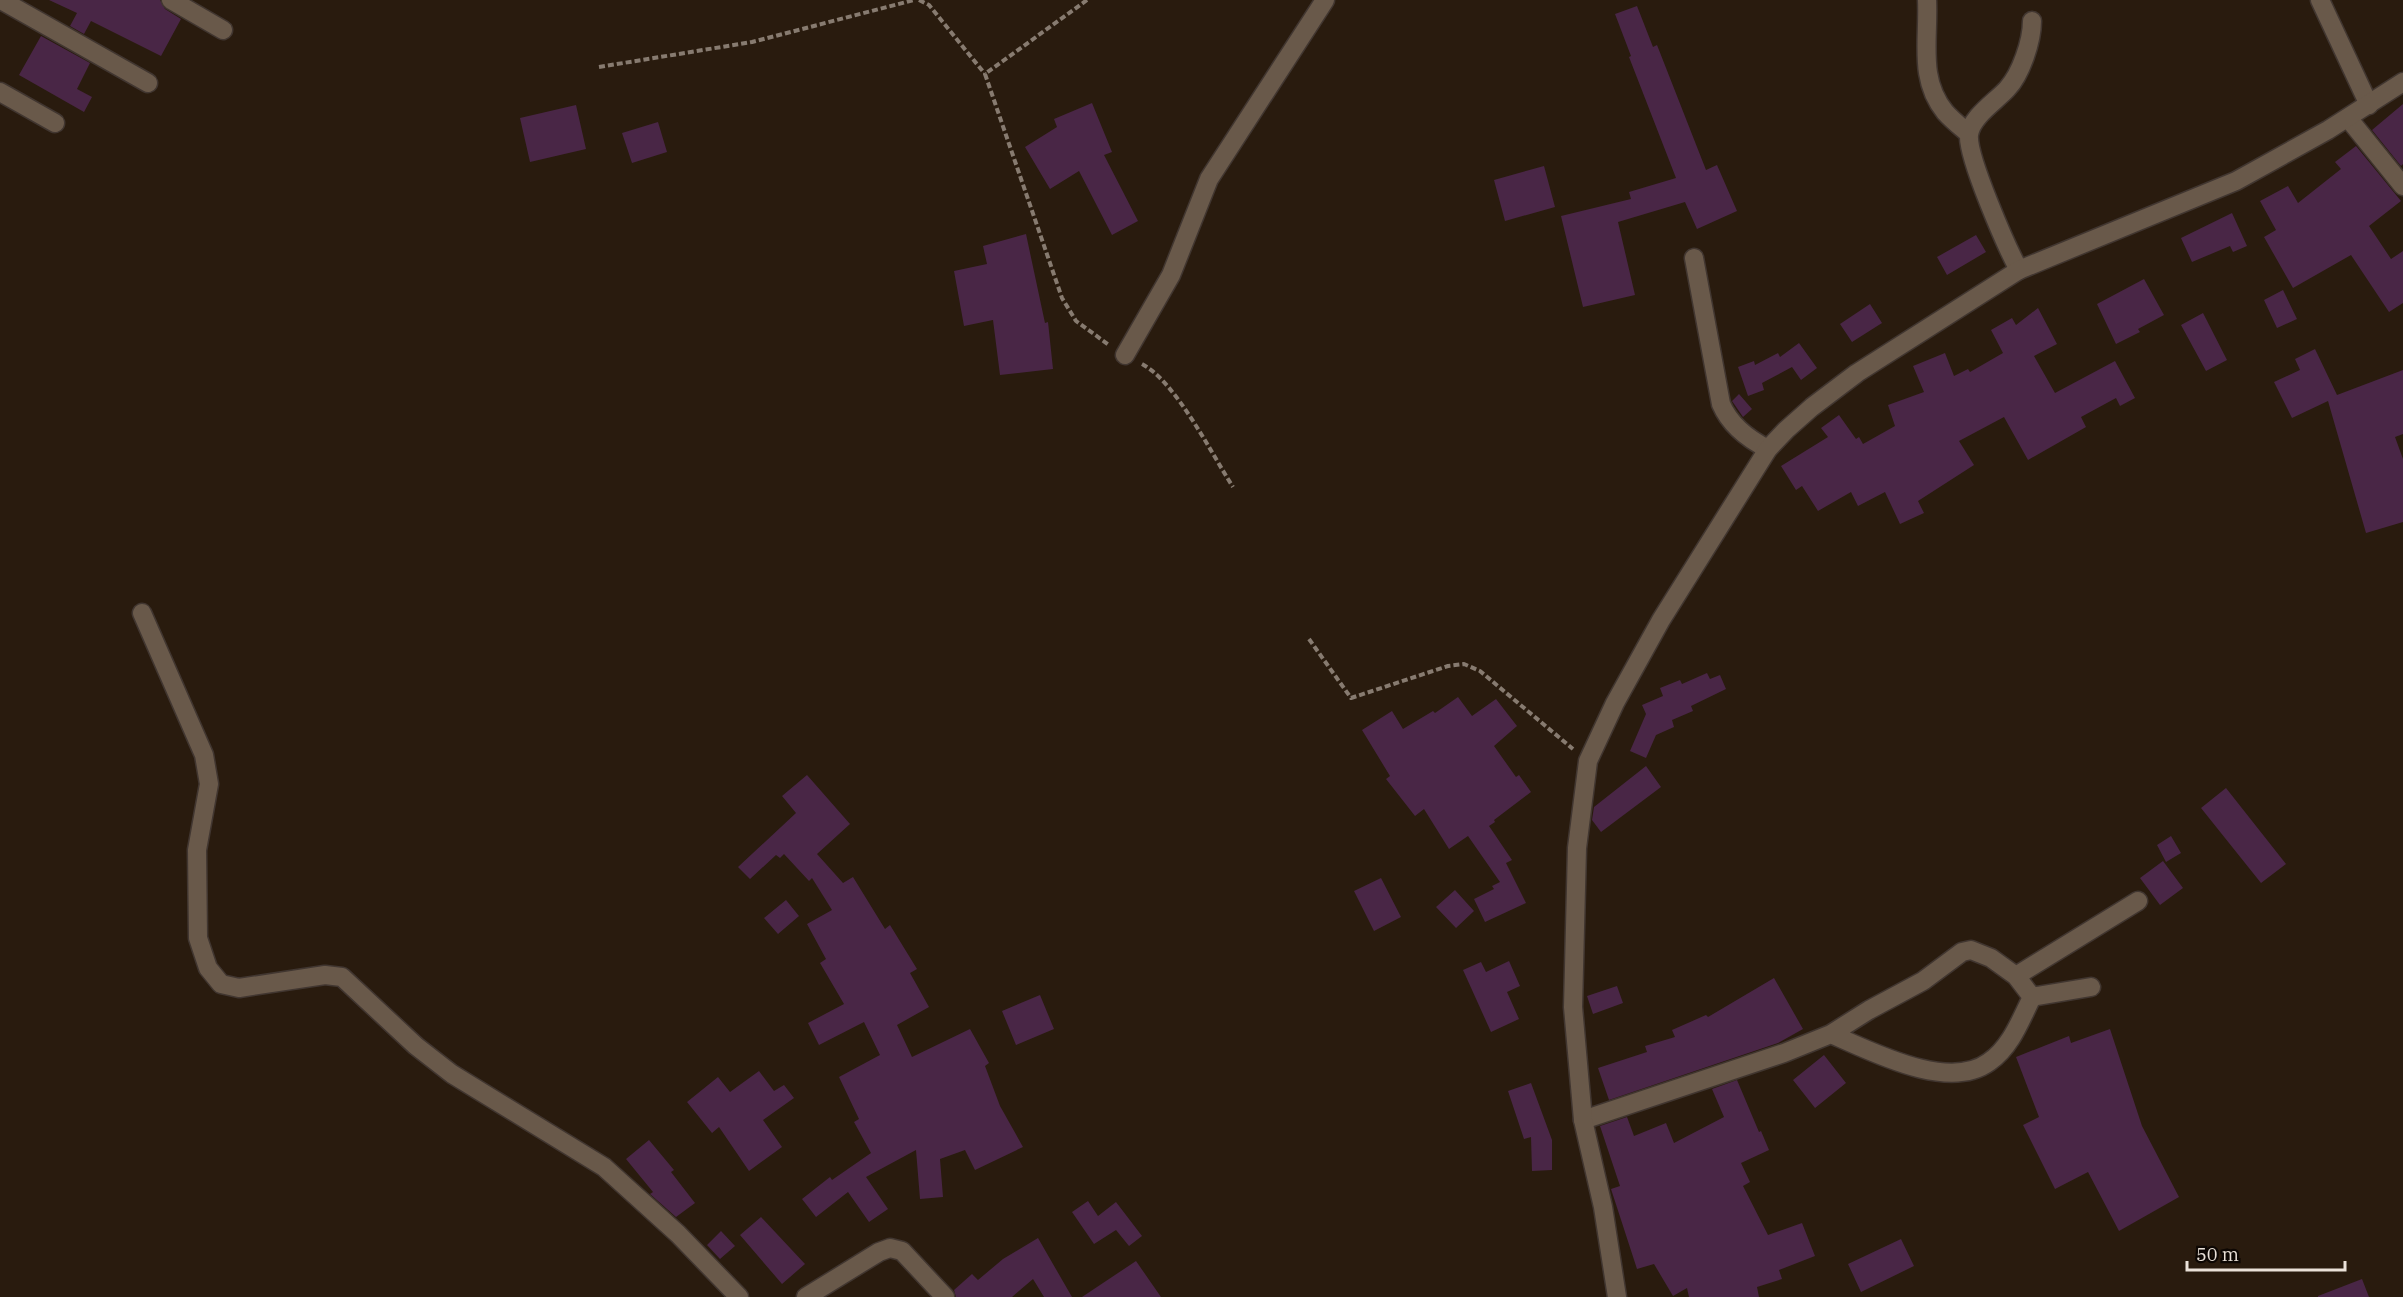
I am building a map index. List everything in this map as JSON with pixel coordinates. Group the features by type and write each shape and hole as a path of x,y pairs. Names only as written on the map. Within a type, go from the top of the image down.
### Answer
{"street":[{"path":"1,0 148,82"},
{"path":"171,0 223,30"},
{"path":"1125,355 1171,275 1209,179 1325,0"},
{"path":"1927,0 1927,75 1934,95 1946,113 1969,134"},
{"path":"2320,0 2369,105"},
{"path":"2019,270 2008,250 1988,198 1970,146 1969,134 1975,121 2009,87 2032,37 2032,21"},
{"path":"1617,1297 1603,1207 1583,1120 1573,1007 1577,848 1588,761 1615,703 1661,620 1768,449 1803,415 1857,373 2019,270 2236,181 2348,118 2403,82"},
{"path":"0,92 55,123"},
{"path":"2348,118 2403,186"},
{"path":"1694,258 1718,391 1728,420 1750,439 1768,449"},
{"path":"142,613 204,755 208,784 198,850 198,938 208,968 221,984 239,988 325,975 342,977 416,1046 452,1074 604,1167 678,1234 739,1297"},
{"path":"2016,976 2138,901"},
{"path":"1583,1120 1784,1053 1832,1034 1869,1010 1923,981 1962,952 1971,950 1981,952 2016,976 2032,997"},
{"path":"2032,997 2091,987"},
{"path":"1832,1034 1897,1062 1917,1068 1942,1072 1969,1070 1990,1062 2002,1050 2013,1035 2032,997"},
{"path":"806,1297 879,1252 890,1248 902,1251 945,1297"}],"path":[{"path":"599,67 752,42 914,0"},
{"path":"919,0 929,5 985,74 1062,298 1076,321 1096,338 1150,368 1172,389 1233,487"},
{"path":"985,74 1087,0"},
{"path":"1309,639 1351,698 1448,666 1464,664 1480,671 1588,761"}],"building":[{"path":"49,0 160,0 165,9 181,19 161,56 91,21 84,34 70,26 77,13"},
{"path":"1637,6 1653,47 1657,45 1706,170 1717,165 1737,211 1697,229 1685,202 1618,222 1635,295 1583,307 1561,216 1631,199 1629,192 1676,178 1629,57 1631,56 1615,14"},
{"path":"41,36 90,63 77,89 92,97 84,112 19,75"},
{"path":"1092,103 1112,152 1104,155 1138,221 1112,235 1079,171 1050,189 1025,147 1057,127 1054,119"},
{"path":"2403,104 2403,164 2401,166 2372,130"},
{"path":"576,105 586,149 530,162 520,118"},
{"path":"658,122 667,152 632,163 622,133"},
{"path":"2356,146 2401,201 2369,226 2391,259 2403,251 2403,303 2389,312 2351,255 2293,288 2264,237 2276,230 2260,201 2288,186 2298,203 2341,169 2335,162"},
{"path":"1544,166 1555,207 1505,221 1494,180"},
{"path":"2232,213 2247,246 2233,252 2230,246 2192,262 2181,238"},
{"path":"1026,234 1045,323 1048,322 1053,369 1000,375 993,320 964,326 954,271 987,264 983,246"},
{"path":"1976,235 1986,252 1947,275 1937,257"},
{"path":"2144,279 2164,315 2138,329 2140,332 2116,344 2097,304"},
{"path":"2283,290 2297,319 2277,328 2264,300"},
{"path":"1870,304 1882,323 1852,342 1840,324"},
{"path":"2038,308 2057,344 2034,356 2055,393 2115,361 2135,398 2120,406 2116,398 2081,417 2086,427 2028,460 2004,417 1959,441 1974,465 1918,501 1924,513 1900,524 1885,492 1858,506 1851,492 1818,511 1802,486 1796,490 1781,466 1828,437 1821,428 1839,415 1856,439 1859,437 1863,444 1895,426 1888,405 1924,392 1913,366 1945,353 1954,376 1968,369 1970,372 2003,353 1991,330 2012,318 2016,325"},
{"path":"2203,313 2227,360 2206,371 2181,325"},
{"path":"1799,343 1817,368 1801,380 1792,367 1762,383 1764,390 1748,396 1738,367 1754,361 1755,365 1778,353 1780,357"},
{"path":"2315,349 2337,395 2403,370 2403,434 2395,437 2403,459 2403,522 2366,533 2328,401 2292,418 2274,382 2300,370 2295,359"},
{"path":"1739,394 1752,409 1743,417 1732,401"},
{"path":"1707,673 1710,679 1720,675 1726,689 1691,706 1693,711 1672,720 1674,727 1656,735 1646,758 1630,751 1646,714 1642,705 1663,696 1660,688 1680,680 1682,684"},
{"path":"1458,697 1472,716 1496,699 1517,726 1494,746 1516,777 1519,775 1531,792 1489,826 1512,860 1506,863 1526,903 1485,922 1474,899 1494,889 1492,886 1500,882 1468,836 1449,849 1424,809 1415,816 1386,779 1390,776 1362,730 1392,711 1403,729 1433,711 1435,713"},
{"path":"1646,766 1661,787 1601,832 1592,820 1594,807"},
{"path":"807,775 850,824 817,854 843,883 853,877 885,929 890,925 917,969 910,973 929,1007 897,1025 912,1057 970,1029 989,1063 985,1066 1000,1106 1023,1147 975,1170 965,1150 940,1159 943,1197 920,1199 916,1150 866,1177 888,1209 869,1222 848,1192 816,1217 802,1199 830,1177 832,1180 871,1153 854,1122 859,1119 839,1077 880,1055 864,1022 819,1045 808,1023 844,1004 820,963 826,959 807,924 832,910 812,878 809,881 784,854 780,858 776,855 750,879 738,867 796,813 782,796"},
{"path":"2226,788 2286,864 2261,883 2201,808"},
{"path":"2171,836 2181,853 2166,862 2157,845"},
{"path":"2163,861 2183,888 2160,905 2140,878"},
{"path":"1381,878 1401,917 1374,931 1354,891"},
{"path":"1455,890 1474,911 1456,928 1436,907"},
{"path":"786,900 799,916 778,934 764,918"},
{"path":"1509,961 1520,986 1507,992 1519,1019 1491,1032 1463,970 1481,962 1486,972"},
{"path":"1774,978 1803,1029 1778,1043 1609,1100 1598,1068 1647,1052 1645,1046 1675,1037 1672,1030 1706,1015 1708,1017"},
{"path":"1617,986 1623,1003 1593,1014 1587,996"},
{"path":"1040,995 1054,1029 1016,1045 1002,1011"},
{"path":"2110,1029 2142,1126 2179,1197 2119,1231 2088,1172 2055,1189 2023,1125 2039,1117 2016,1057 2069,1036 2071,1043"},
{"path":"1824,1055 1846,1083 1815,1108 1793,1080"},
{"path":"759,1071 774,1091 784,1085 794,1098 763,1120 782,1147 749,1171 719,1127 712,1133 687,1102 718,1077 730,1092"},
{"path":"1737,1080 1769,1150 1741,1163 1750,1182 1743,1186 1768,1235 1802,1223 1815,1256 1779,1270 1782,1279 1757,1287 1759,1297 1689,1297 1687,1288 1673,1296 1654,1264 1637,1269 1611,1189 1620,1186 1600,1126 1627,1117 1634,1136 1666,1123 1674,1143 1724,1117 1712,1089"},
{"path":"1531,1083 1552,1140 1552,1170 1532,1171 1531,1137 1524,1139 1508,1091"},
{"path":"649,1140 674,1170 671,1172 695,1203 676,1217 650,1194 653,1192 626,1159"},
{"path":"1088,1201 1098,1216 1116,1202 1142,1236 1129,1246 1116,1230 1094,1244 1072,1212"},
{"path":"761,1217 805,1264 782,1284 740,1235"},
{"path":"721,1231 735,1246 720,1259 707,1245"},
{"path":"1038,1238 1072,1297 1044,1297 1033,1279 1012,1297 956,1297 954,1290 972,1274 978,1280 1003,1259"},
{"path":"1901,1239 1914,1266 1861,1292 1848,1264"},
{"path":"1136,1261 1161,1297 1082,1297"},
{"path":"2362,1279 2369,1297 2318,1297 2318,1296"}]}
